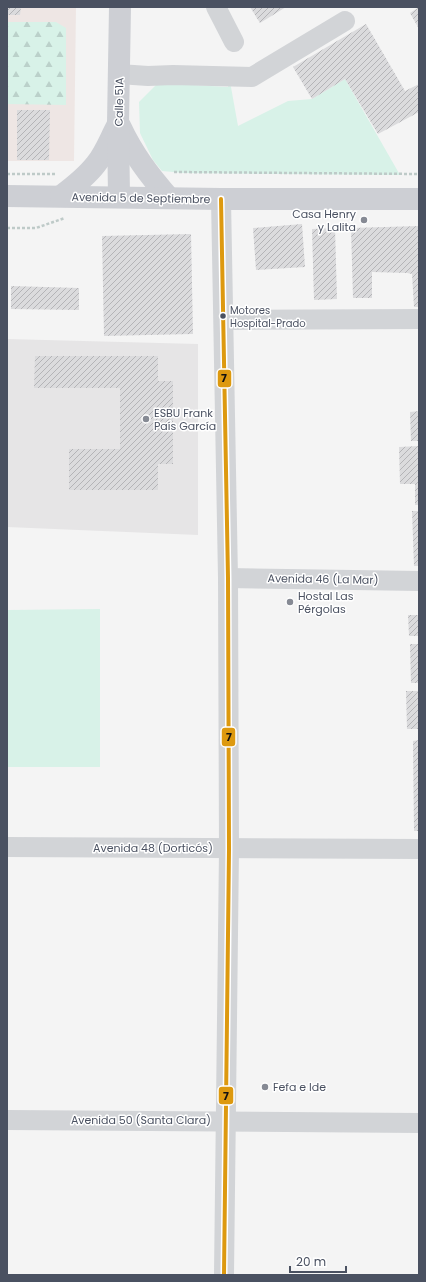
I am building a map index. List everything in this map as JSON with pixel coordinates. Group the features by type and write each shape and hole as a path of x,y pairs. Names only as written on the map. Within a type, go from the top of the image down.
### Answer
{"main road":[{"name":"Calle 51A","path":"119,197 118,123 120,7"},
{"path":"61,196 81,180 95,165 105,150 118,123"},
{"path":"118,123 131,150 169,198"},
{"name":"Avenida 5 de Septiembre","path":"7,196 221,199 419,199"}],"street":[{"path":"216,7 234,42"},
{"path":"119,74 148,76 252,77 345,21"},
{"path":"221,199 228,578 229,849 224,1275"},
{"path":"224,320 419,319"},
{"name":"Avenida 46 (La Mar)","path":"228,578 419,580"},
{"name":"Avenida 48 (Dorticós)","path":"7,847 419,849"},
{"name":"Avenida 50 (Santa Clara)","path":"7,1120 419,1123"}],"path":[{"path":"7,174 54,174 89,171"},
{"path":"147,172 419,174"}],"shaded area":[{"path":"7,7 76,7 74,161 7,161"},
{"path":"7,339 198,344 198,535 7,527"}],"green space":[{"path":"7,22 56,22 66,28 66,105 7,104"},
{"path":"229,76 238,126 288,101 312,99 345,79 400,175 184,173 162,171 153,160 140,133 139,102 158,83 228,87"},
{"path":"100,609 100,767 7,767 7,610"}],"building":[{"path":"7,7 21,7 20,15 7,15"},
{"path":"250,7 286,7 260,23"},
{"path":"419,7 419,29 410,13"},
{"path":"366,24 405,91 419,84 419,112 378,134 345,79 312,99 293,67"},
{"path":"17,110 50,110 49,160 17,160"},
{"path":"302,224 305,267 256,270 253,228"},
{"path":"419,226 419,307 414,307 412,274 407,273 372,272 372,298 353,298 351,228"},
{"path":"335,228 337,299 314,300 312,229"},
{"path":"191,234 193,334 104,336 102,236"},
{"path":"11,286 79,288 79,310 11,309"},
{"name":"ESBU Frank País García","path":"35,356 158,356 158,381 173,381 173,464 158,464 158,490 69,490 69,449 120,449 120,388 34,388"},
{"path":"419,411 419,441 411,441 410,412"},
{"path":"419,446 419,505 415,505 415,484 400,484 399,447"},
{"path":"412,511 419,511 419,566 414,566"},
{"path":"408,615 419,615 419,636 409,636"},
{"path":"410,644 419,644 419,683 411,683"},
{"path":"406,691 419,691 419,729 407,729"},
{"path":"419,740 419,831 414,831 413,741"}],"transit line":[{"name":"7","path":"221,199 228,578 229,849 224,1275"}],"place":[{"name":"Casa Henry y Lalita","path":"364,220"},
{"name":"Motores Hospital-Prado","path":"223,316"},
{"name":"ESBU Frank País García","path":"146,419"},
{"name":"Hostal Las Pérgolas","path":"290,602"},
{"name":"Fefa e Ide","path":"265,1087"}]}
